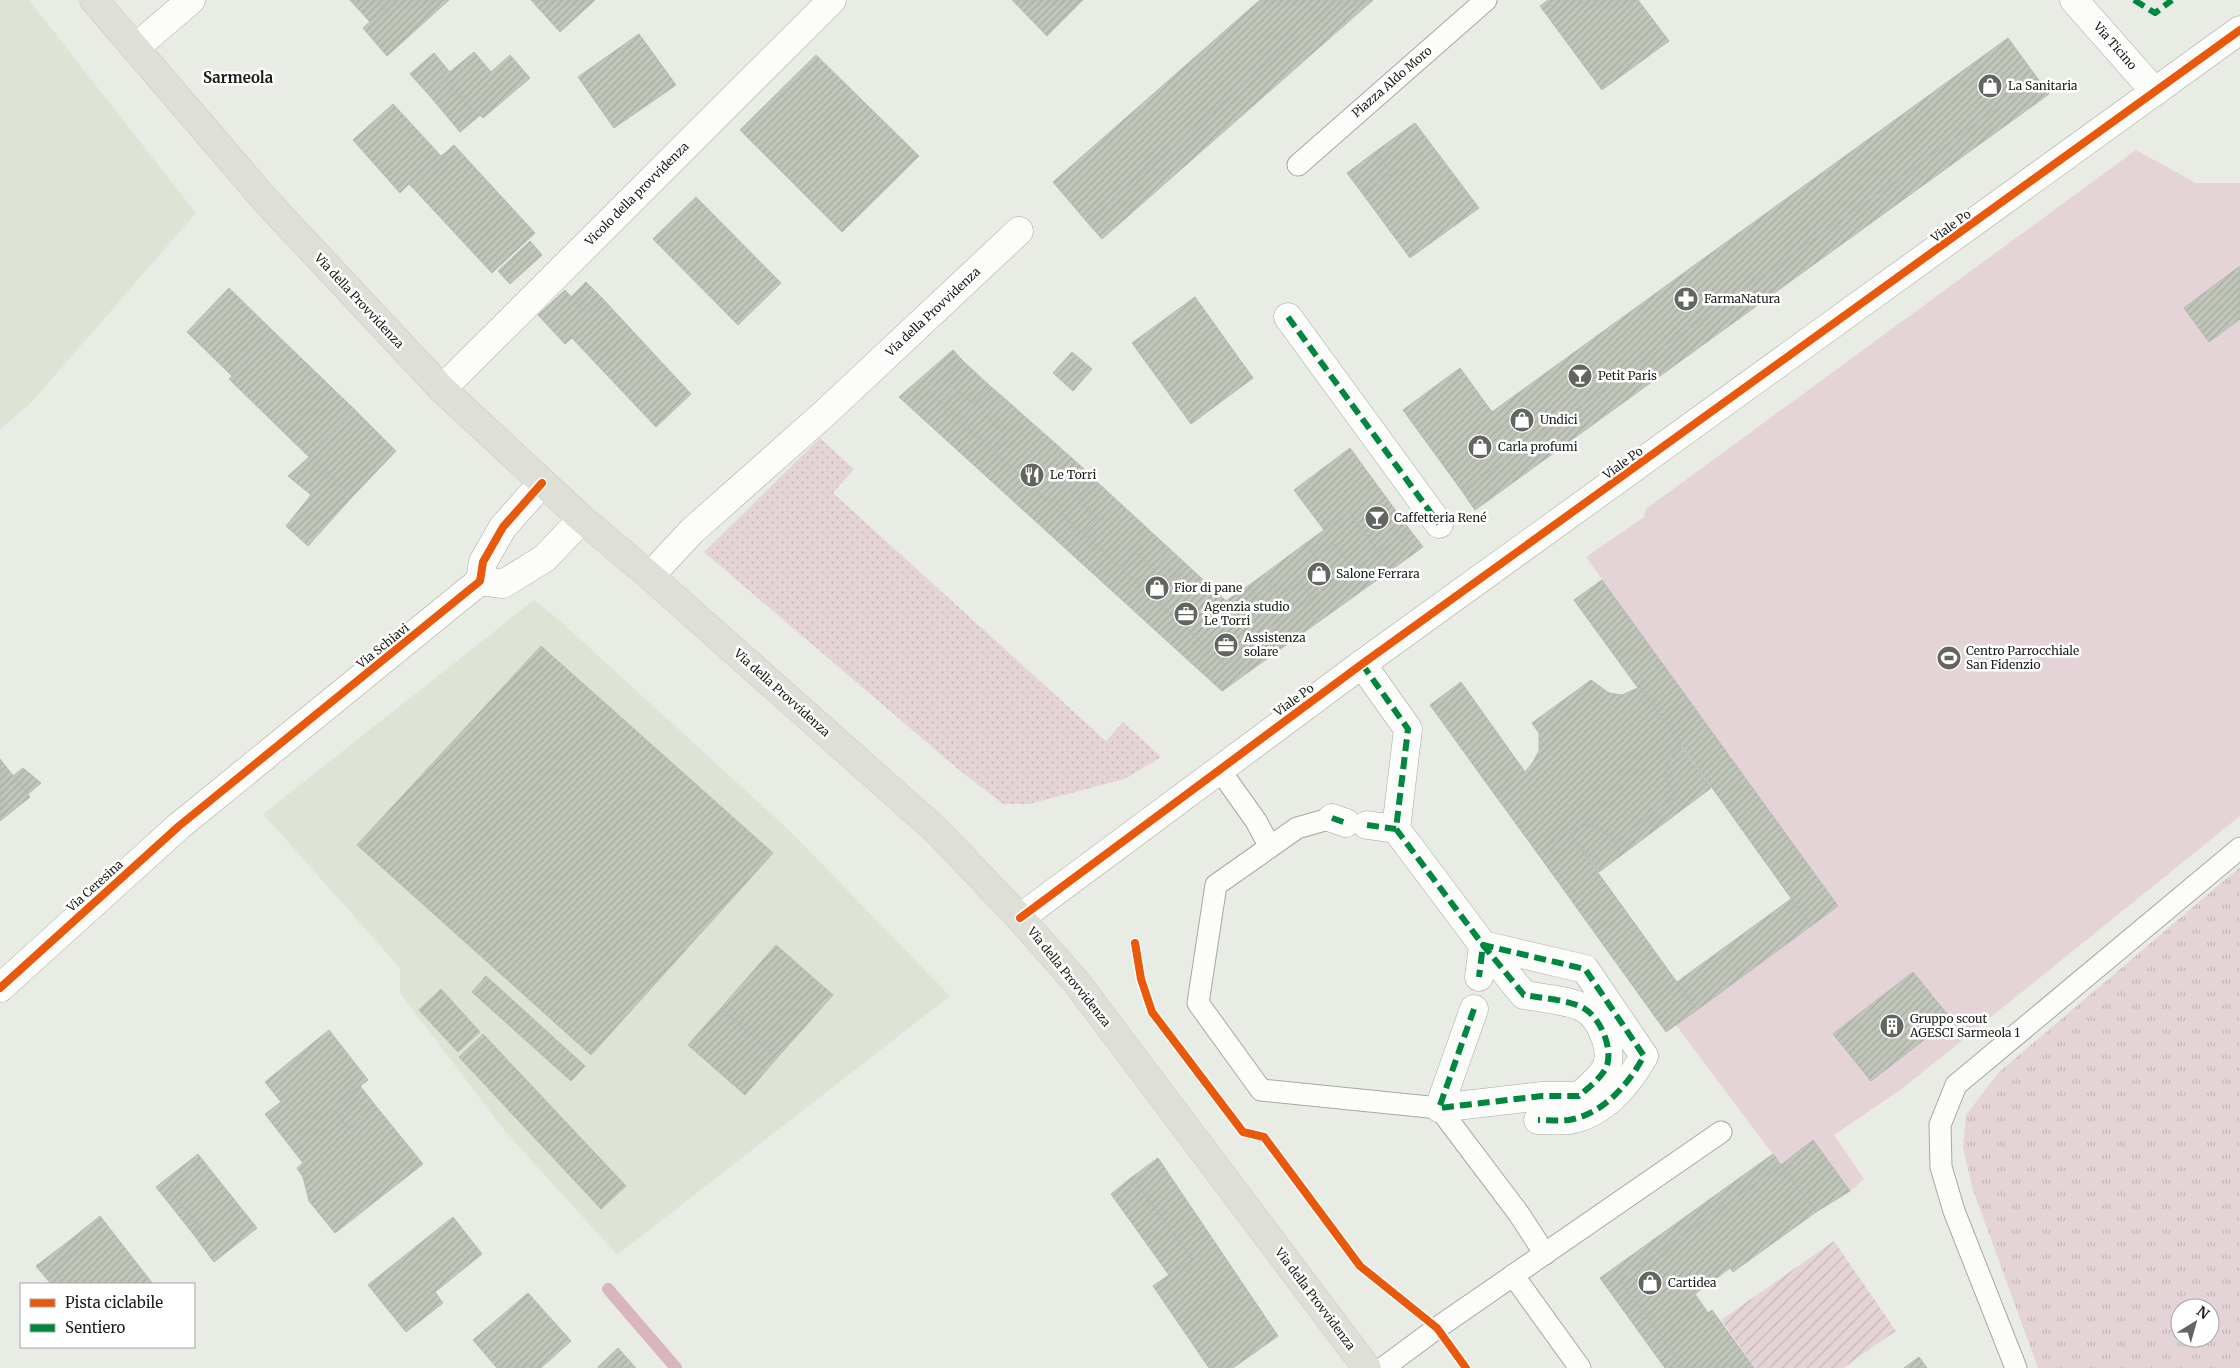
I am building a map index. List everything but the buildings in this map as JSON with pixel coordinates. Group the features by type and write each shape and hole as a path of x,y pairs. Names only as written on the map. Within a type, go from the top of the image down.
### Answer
{"main road":[{"name":"Via della Provvidenza","path":"94,0 267,202 442,389 582,519 650,576 936,830 1020,918 1077,983 1367,1368"}],"street":[{"path":"136,48 191,0"},
{"name":"Vicolo della provvidenza","path":"442,389 832,0"},
{"name":"Via Ticino","path":"2074,0 2155,92"},
{"name":"Viale Po","path":"1020,918 1362,664 2240,30"},
{"name":"Via della Provvidenza","path":"650,576 692,531 825,413 1019,231"},
{"path":"1288,317 1439,524"},
{"path":"542,483 504,527 483,562 480,581 503,584 545,558 582,519"},
{"name":"Via Schiavi","path":"207,802 480,581"},
{"path":"1362,664 1408,729 1396,829 1483,945 1524,995 1563,1002 1586,1009 1603,1029 1608,1047 1606,1067 1579,1096 1542,1096 1439,1108 1474,1009"},
{"name":"Via Ceresina","path":"0,988 207,802"},
{"path":"1348,822 1396,829"},
{"path":"1479,978 1483,945"},
{"path":"1483,945 1585,969 1644,1056 1631,1078 1599,1109 1569,1120 1538,1120"}],"lane":[{"name":"Piazza Aldo Moro","path":"1298,164 1486,0"},
{"path":"1219,769 1256,821 1270,846"},
{"path":"1348,822 1297,828 1216,885 1198,1002 1261,1090 1439,1108 1519,1214 1545,1254"},
{"path":"2016,1368 1954,1211 1941,1167 1940,1125 1956,1085 2240,848"},
{"path":"1383,1368 1513,1275 1721,1132"},
{"path":"1513,1275 1580,1368"}],"shaded area":[{"path":"0,0 29,0 196,213 30,404 0,429"},
{"path":"534,600 558,619 791,832 950,996 617,1255 504,1130 400,993 400,968 263,814"}],"green space":[{"name":"Centro Parrocchiale San Fidenzio","path":"2136,150 2196,183 2240,183 2240,816 1903,1088 1834,1135 1864,1179 1850,1191 1781,1165 1676,1025 1838,906 1586,557 1644,517 1646,509"},
{"path":"820,438 854,469 833,493 1106,741 1123,722 1161,757 1125,779 1029,804 1003,804 959,770 704,552"},
{"path":"2240,867 2240,1368 2038,1368 1973,1190 1963,1148 1966,1115 1998,1073"},
{"path":"1834,1241 1896,1331 1843,1368 1755,1368 1721,1320"}],"waterway":[{"path":"608,1289 676,1368"}],"marked path":[{"path":"2134,0 2155,13 2172,0"},
{"path":"1288,317 1439,524"},
{"path":"1362,664 1408,729 1396,829 1483,945 1585,969 1644,1056 1638,1067 1613,1097 1593,1112 1569,1120 1538,1120"},
{"path":"1332,818 1346,823"},
{"path":"1367,825 1396,829"},
{"path":"1474,1009 1439,1108 1542,1096 1579,1096 1597,1080 1606,1068 1608,1061 1607,1044 1601,1027 1585,1009 1564,1001 1524,995 1483,945 1479,977"}],"cycle path":[{"path":"1020,918 1362,664 2240,30"},
{"path":"0,988 179,826 480,581 483,562 503,527 542,483"},
{"path":"1135,943 1141,979 1152,1012 1243,1132 1264,1137 1360,1266 1437,1328 1466,1368"}],"place":[{"name":"La Sanitaria","path":"1990,86"},
{"name":"FarmaNatura","path":"1686,299"},
{"name":"Petit Paris","path":"1580,376"},
{"name":"Undici","path":"1522,420"},
{"name":"Carla profumi","path":"1480,447"},
{"name":"Le Torri","path":"1032,475"},
{"name":"Caffetteria René","path":"1377,518"},
{"name":"Salone Ferrara","path":"1319,574"},
{"name":"Fior di pane","path":"1157,588"},
{"name":"Agenzia studio Le Torri","path":"1186,614"},
{"name":"Assistenza solare","path":"1226,645"},
{"name":"Centro Parrocchiale San Fidenzio","path":"1949,658"},
{"name":"Gruppo scout AGESCI Sarmeola 1","path":"1892,1026"},
{"name":"Cartidea","path":"1650,1283"}],"district":[{"name":"Sarmeola","path":"238,78"}]}
